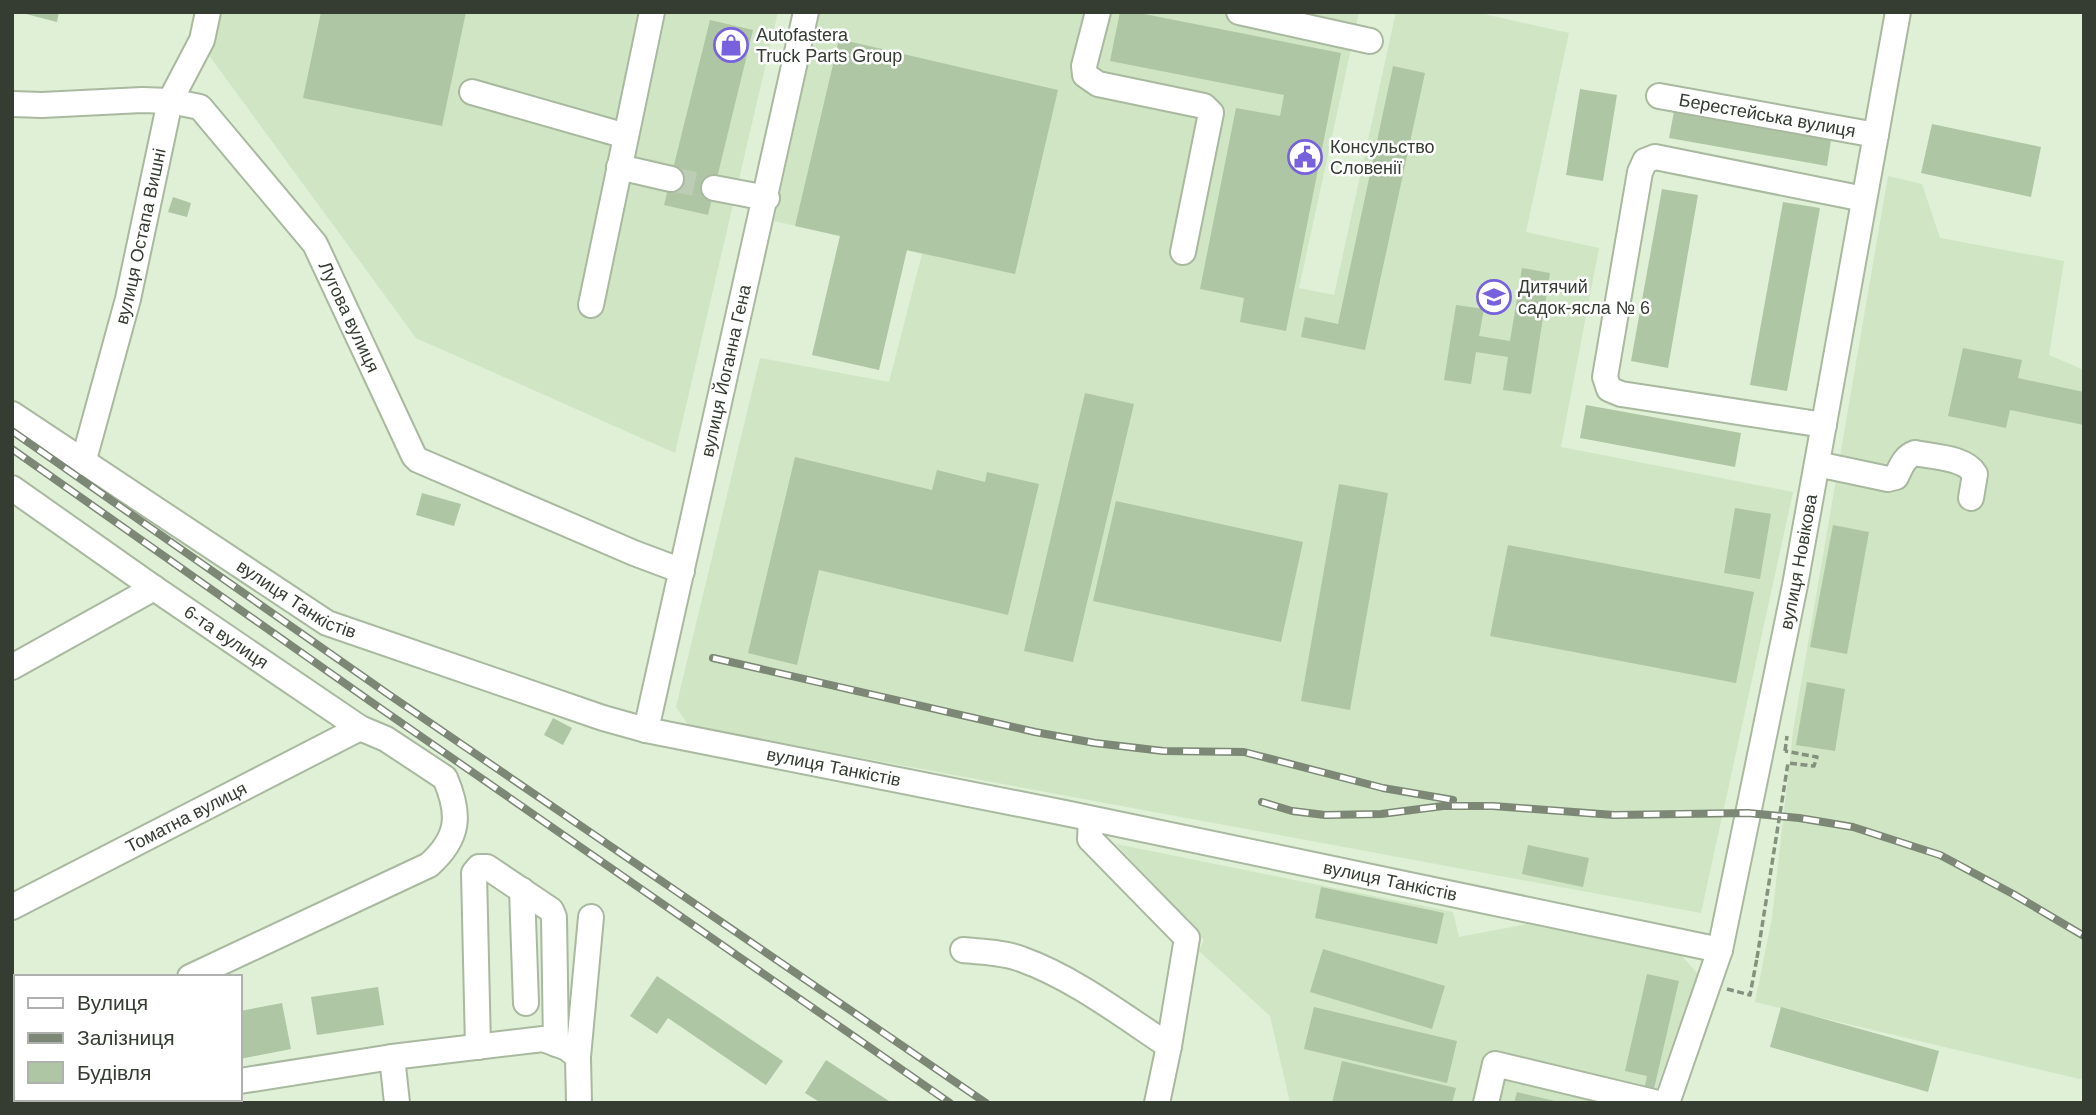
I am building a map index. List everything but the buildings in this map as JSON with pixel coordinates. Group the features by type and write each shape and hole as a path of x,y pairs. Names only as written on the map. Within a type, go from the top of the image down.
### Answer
{"street":[{"name":"вулиця Остапа Вишні","path":"83,463 128,299 170,101 202,40 208,12"},
{"path":"591,305 652,12"},
{"name":"вулиця Йоганна Гена","path":"646,730 806,12"},
{"path":"1098,12 1084,66 1085,75 1098,84 1204,106 1211,113 1183,252"},
{"path":"1239,12 1370,41"},
{"name":"вулиця Новікова","path":"1667,1103 1720,950 1796,585 1898,12"},
{"path":"472,92 626,136"},
{"name":"Берестейська вулиця","path":"1659,96 1875,135"},
{"name":"Лугова вулиця","path":"12,104 142,100 170,101 200,107 315,244 418,460 682,571"},
{"path":"1824,425 1621,394 1609,389 1605,377 1640,172 1645,161 1655,157 1864,200"},
{"path":"619,167 671,179"},
{"path":"714,188 766,198"},
{"name":"вулиця Танкістів","path":"12,414 327,623 603,718 646,730 1091,819 1720,950"},
{"path":"1817,464 1888,479 1896,477 1909,455 1915,453 1963,463 1972,468 1975,474 1971,498"},
{"name":"6-та вулиця","path":"12,488 360,728 386,739 445,778 455,808 452,837 443,852 429,865 194,975"},
{"path":"12,667 154,588"},
{"name":"Томатна вулиця","path":"12,907 360,728"},
{"path":"1091,819 1090,839 1187,938 1157,1103"},
{"path":"478,1047 474,873 479,867 487,867 546,905 554,918 556,1044"},
{"path":"522,890 526,1003"},
{"path":"579,1103 578,1057 591,917"},
{"path":"963,950 1019,958 1050,971 1169,1046"},
{"path":"242,1081 392,1057 543,1039 567,1048 578,1057"},
{"path":"392,1057 397,1103"},
{"path":"1486,1103 1495,1064 1619,1098 1658,1103"}],"path":[{"path":"1708,985 1751,995 1788,764 1814,766 1816,757 1785,751"}],"shaded area":[{"path":"213,12 778,12 675,453 416,338 205,50"},
{"path":"820,12 1359,12 1299,288 1334,295 1396,12 1475,12 1569,33 1526,232 1599,248 1561,447 1793,492 1701,913 689,726 676,707 760,358 889,382 922,254 774,221"},
{"path":"1888,176 1922,184 1940,238 2064,261 2049,355 2084,370 2084,1080 1755,1002 1772,918 1793,731"},
{"path":"1116,844 1453,912 1459,937 1527,924 1681,955 1698,974 1651,1103 1290,1103 1270,1016 1199,951 1204,940"}],"tunnel":[{"path":"671,179 714,188"}],"railway":[{"path":"12,431 388,694 986,1103"},
{"path":"12,449 950,1103"},
{"path":"713,658 1035,732 1163,751 1244,752 1383,788 1453,800"},
{"path":"1262,802 1292,811 1325,815 1381,814 1443,806 1493,806 1614,815 1748,813 1799,818 1853,827 1940,855 2084,936"}],"place":[{"name":"Autofastera Truck Parts Group","path":"731,45"},
{"name":"Консульство Словенії","path":"1305,157"},
{"name":"Дитячий садок-ясла № 6","path":"1494,297"}]}
